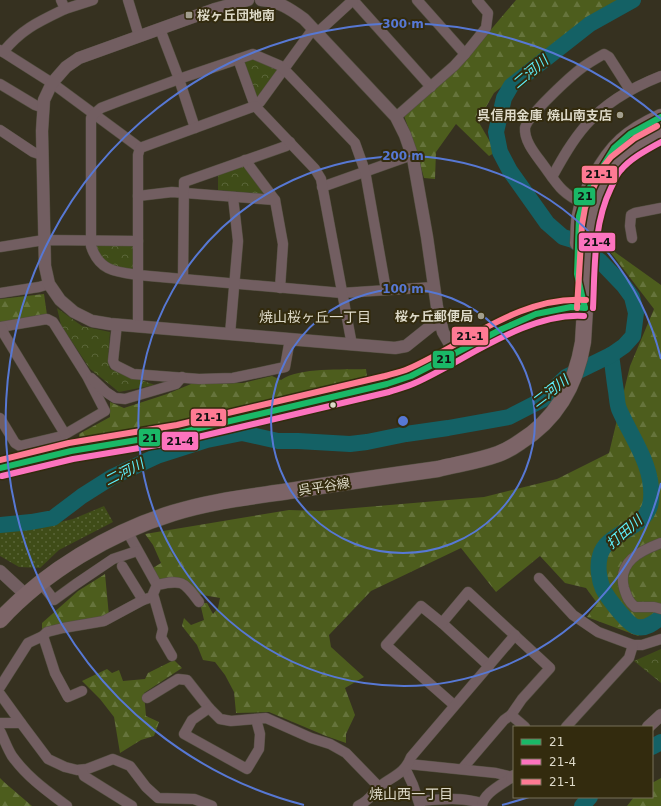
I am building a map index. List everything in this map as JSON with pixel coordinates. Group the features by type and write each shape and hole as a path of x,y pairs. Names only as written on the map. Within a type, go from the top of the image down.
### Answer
{"main road":[{"name":"呉平谷線","path":"0,620 26,594 55,572 93,548 127,531 173,513 219,501 438,469 499,454 531,435 556,410 568,392 581,358 584,342 585,308 582,277 585,195 602,164 614,148 630,134 661,116"},
{"name":"呉平谷線","path":"584,215 593,210 610,171 616,164 630,151 661,133"}],"street":[{"path":"93,0 63,5 31,26 1,51 52,82 140,148"},
{"path":"128,0 139,36"},
{"path":"248,0 215,9 79,58 66,66 52,82 44,100 42,130 45,266 49,284 60,300 74,312 92,320 117,324 395,348 406,346 431,326 441,322"},
{"path":"261,0 270,1 287,7 304,19 396,117 405,135 412,155 443,332 455,353"},
{"path":"417,0 465,54"},
{"path":"396,117 431,87 465,54 486,28 488,13 477,0"},
{"path":"140,148 256,106 315,31 350,1 431,87"},
{"path":"160,29 179,79 195,128"},
{"path":"386,290 365,170 355,143 281,66 253,54 179,79 101,108 91,118 91,240 94,253 98,261 112,271 138,275 342,293 434,287"},
{"path":"584,215 571,198 564,193 540,160 527,139 525,128 530,118 563,85 584,66 604,54 609,57 630,90"},
{"path":"238,59 256,106 315,169 321,179 352,345"},
{"path":"552,177 565,154 586,124 602,110 630,90 661,76"},
{"path":"0,84 35,105 44,108"},
{"path":"0,130 33,152 42,155"},
{"path":"183,279 184,182 286,146 290,142"},
{"path":"138,326 138,155 140,148"},
{"path":"322,187 365,170 412,155"},
{"path":"245,160 275,200 283,244 280,288"},
{"path":"138,196 172,192 275,200"},
{"path":"230,334 238,241 233,197"},
{"path":"632,238 630,226 631,215 661,208"},
{"path":"0,247 44,240 138,241"},
{"path":"0,292 39,287 49,284"},
{"path":"0,468 71,451 179,433 387,384 411,376 502,329 536,314 571,307 585,308"},
{"path":"0,418 15,444 20,446 62,436 105,411 87,376 53,322 47,319 1,327 65,434"},
{"path":"117,324 113,361 116,365 133,374 199,379 233,378 285,367 290,339"},
{"path":"87,376 115,398 125,399 176,384 182,377"},
{"path":"127,531 157,585"},
{"path":"661,543 641,551 630,560 625,568 622,580 627,600 635,607 654,607 661,609"},
{"path":"41,584 54,600 113,559 137,551"},
{"path":"122,566 148,598 163,629 161,637 172,656"},
{"path":"0,571 26,594"},
{"path":"539,578 577,618 598,632 633,645 642,645 661,639"},
{"path":"157,585 176,582 183,583 199,602"},
{"path":"0,687 28,643 43,636 47,632 104,621 148,598 157,585"},
{"path":"442,623 468,592 550,668 522,699 512,715 504,720 462,769"},
{"path":"454,705 386,645 421,606 489,666"},
{"path":"358,806 371,798 379,787 402,772 411,757 515,635"},
{"path":"43,636 55,673 68,697 82,691"},
{"path":"567,726 629,658 633,645"},
{"path":"147,698 178,679 187,680 209,708 220,719 231,721 266,718 311,738 330,744 346,753 379,787"},
{"path":"0,694 48,759 65,767 76,770 87,769 113,759 130,766 146,787 158,798 194,798 212,806"},
{"path":"209,708 192,720 184,734 247,769 259,748 260,734 256,719"},
{"path":"512,715 524,726"},
{"path":"649,726 661,715"},
{"path":"0,723 21,723"},
{"path":"0,731 12,755 18,763 38,785 67,806"},
{"path":"406,766 462,769 496,773 513,777"},
{"path":"406,766 420,804 449,798 467,799 482,804 493,791 513,777"},
{"path":"82,770 84,776 132,806"}],"green space":[{"path":"516,0 623,0 564,36 494,93 478,121 496,152 489,156 456,124 436,152 435,179 424,178 415,146 404,116 461,65"},
{"path":"253,57 280,70 257,100 243,61"},
{"path":"243,165 264,194 218,190 218,175"},
{"path":"94,244 136,244 135,272 116,268 100,260"},
{"path":"605,245 661,285 661,618 638,636 587,617 597,603 586,588 565,583 540,556 496,592 461,548 371,591 329,635 331,647 364,677 345,688 355,715 346,734 346,743 269,712 236,713 234,692 225,675 215,662 203,660 197,645 182,626 184,618 191,625 204,620 200,603 207,603 213,614 218,608 220,598 197,594 190,585 157,581 151,569 161,563 153,545 145,534 289,510 319,511 484,497 557,479 609,453 630,366 654,309"},
{"path":"44,294 47,315 0,323 0,299"},
{"path":"57,308 82,326 110,332 108,361 110,369 155,385 119,392 90,369 61,325"},
{"path":"366,369 368,384 158,429 80,441 79,434 110,417 110,402 124,408 167,394 191,384 243,383 272,376 281,380 289,376 310,371"},
{"path":"104,506 113,522 59,550 40,568 19,567 0,556 0,532 38,527 73,519"},
{"path":"105,574 109,616 42,629 42,623 78,591"},
{"path":"661,649 661,683 634,661"},
{"path":"174,660 182,668 144,693 146,716 159,722 154,736 141,740 120,753 114,717 100,699 82,681 107,669 112,673 119,670 123,681 145,679 148,673"},
{"path":"0,778 4,782 32,806 0,806"},
{"path":"661,778 661,806 627,806 633,798 653,798 653,782"}],"waterway":[{"name":"二河川","path":"0,525 53,518 82,496 112,477 157,456 207,440 242,433 278,441 350,444 509,417 542,400 566,377 611,355 624,346 633,336 636,313 632,297 624,286 600,261 573,240 563,237 547,223 510,171 500,152 496,132 504,98 511,86 590,24 633,0"},
{"name":"打田川","path":"611,355 618,407 646,464 651,488 651,500 648,510 643,518 610,541 604,548 599,560 600,581 609,598 623,616 633,625 637,627 647,626 661,617"},
{"name":"打田川","path":"653,746 661,742"},
{"name":"打田川","path":"582,806 589,798"}],"transit line":[{"name":"21","path":"585,308 577,274 579,216 585,195 614,148 630,134 661,117"},
{"name":"21-1","path":"577,308 582,225 585,208 591,193 603,167 611,157 635,138 657,126"},
{"name":"21-4","path":"593,308 596,247 605,202 615,179 621,170 634,158 661,142"},
{"name":"21-1","path":"0,460 69,443 177,425 394,374 429,359 494,323 516,313 539,305 562,301 586,300"},
{"name":"21","path":"0,468 71,451 179,433 387,384 411,376 502,329 536,314 571,307 585,308"},
{"name":"21-4","path":"2,476 73,459 181,441 389,392 409,386 519,329 563,317 584,316"}],"place":[{"name":"桜ヶ丘団地南","path":"189,15"},
{"name":"呉信用金庫 焼山南支店","path":"620,115"},
{"name":"桜ヶ丘郵便局","path":"481,316"}],"district":[{"name":"焼山桜ヶ丘一丁目","path":"315,317"},
{"name":"焼山西一丁目","path":"411,794"}]}
